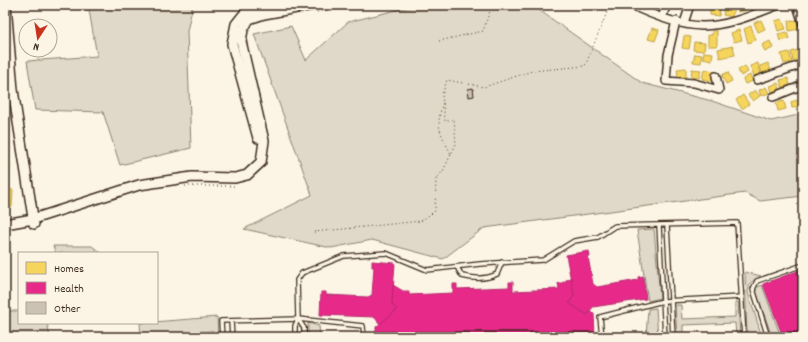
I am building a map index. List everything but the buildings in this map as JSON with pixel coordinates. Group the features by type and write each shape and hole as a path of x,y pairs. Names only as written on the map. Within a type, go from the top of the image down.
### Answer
{"street":[{"path":"6,5 13,90 33,219"},
{"path":"5,219 33,219 130,181 193,172 237,172 252,165 258,151 258,139 232,44 232,35 236,24 244,14 283,5"},
{"path":"631,5 662,17 702,26 722,24 779,5"},
{"path":"662,17 667,5"},
{"path":"684,23 690,5"},
{"path":"797,5 803,24"},
{"path":"5,224 33,219 139,185 192,177 235,178 248,176 261,162 264,141 241,41 243,30 249,19 264,14 315,8"},
{"path":"676,21 668,56 666,81 694,83 719,90 716,76"},
{"path":"757,80 803,64"},
{"path":"773,97 803,85"}],"lane":[{"path":"295,337 295,326 298,319 297,280 302,273 344,256 386,253 427,270 502,262 543,260 574,241 598,237 615,226 737,223 744,337"},
{"path":"667,225 673,337"},
{"path":"659,226 665,337"},
{"path":"457,267 462,276 472,278 489,278 497,274 502,262"},
{"path":"768,337 753,289 757,281 803,265"},
{"path":"602,337 600,317 663,301 742,296"},
{"path":"298,319 304,328 304,337"},
{"path":"222,337 221,321 298,319 363,326 364,337"},
{"path":"231,321 232,337"}],"path":[{"path":"315,8 353,5"},
{"path":"439,41 483,31 492,5"},
{"path":"314,232 421,221 435,211 436,179 443,171 456,144 454,119 445,121 442,95 447,80 484,86 532,71 585,66 610,5"},
{"path":"443,102 438,119 441,134 451,154"},
{"path":"183,186 240,185"}],"shaded area":[{"path":"23,5 193,5 187,31 191,148 120,165 103,112 35,110 27,61 97,56 89,10"},
{"path":"417,5 532,5 642,83 712,101 771,121 803,114 803,196 760,201 745,193 484,228 443,259 372,240 331,248 244,229 312,195 254,34 291,26 306,60 348,22"},
{"path":"654,229 660,298 648,301 637,230"},
{"path":"53,246 92,246 100,252 56,252"},
{"path":"745,272 761,276 752,282 749,286 748,292 762,337 747,337"},
{"path":"762,285 781,337 772,337 755,288"},
{"path":"735,302 738,302 740,337 736,337 735,323 683,325 683,337 677,337 675,305 681,305 682,319 735,317"},
{"path":"5,305 6,311 18,311 18,324 47,324 50,337 5,337"},
{"path":"656,308 658,337 646,337 648,309"},
{"path":"217,317 218,337 213,337 213,331 169,334 169,337 141,337 140,324 158,324 158,322"},
{"path":"308,323 319,326 320,337 308,337"}]}
